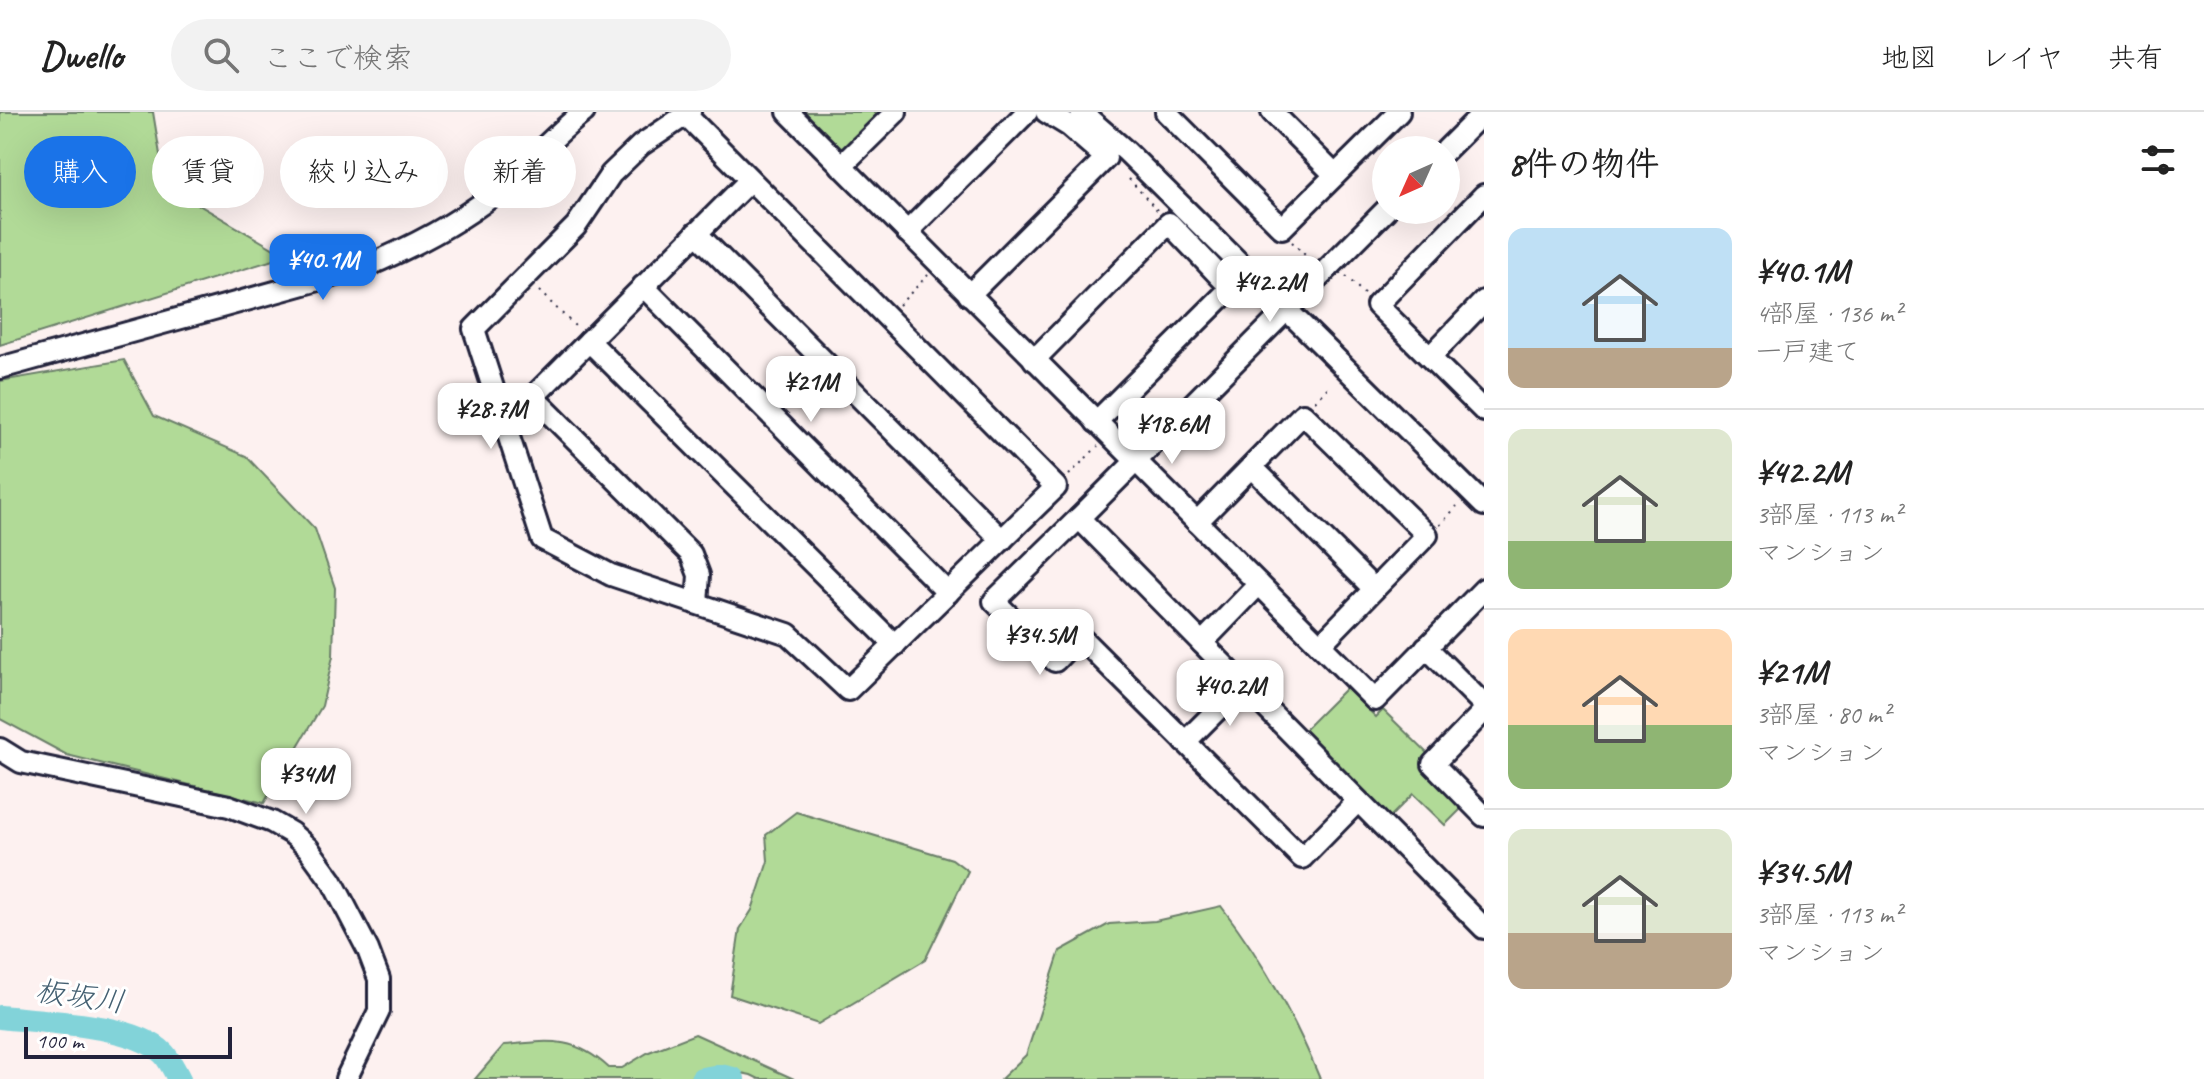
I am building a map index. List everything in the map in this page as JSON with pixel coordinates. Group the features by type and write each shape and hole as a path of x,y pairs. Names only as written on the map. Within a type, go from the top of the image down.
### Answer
{"street":[{"path":"0,368 362,268 396,254 443,230 492,195 584,112"},
{"path":"788,112 1375,700 1484,589"},
{"path":"841,166 896,112"},
{"path":"907,232 1027,112"},
{"path":"969,295 1106,158 1069,126 1046,112"},
{"path":"1081,112 1126,151 1484,505"},
{"path":"1166,112 1282,228 1335,175 1387,116"},
{"path":"1272,112 1335,175"},
{"path":"1460,136 1484,112"},
{"path":"688,114 750,180 1056,487 848,690 788,634 611,575 542,539 474,329 576,226 611,174 641,145 688,114"},
{"path":"697,603 699,575 691,554 533,397 750,180"},
{"path":"1483,409 1377,305 1484,195"},
{"path":"1034,360 1169,223 1231,288 1103,428"},
{"path":"994,601 1372,224"},
{"path":"696,233 1002,540"},
{"path":"643,286 948,593"},
{"path":"1430,357 1484,301"},
{"path":"589,341 895,645"},
{"path":"1197,522 1303,414 1427,535 1320,645"},
{"path":"1252,467 1374,589"},
{"path":"1079,518 1484,928"},
{"path":"967,574 1055,661 1079,636 1302,858 1358,801"},
{"path":"1202,643 1259,584"},
{"path":"1426,647 1484,705"},
{"path":"1185,742 1243,684"},
{"path":"1484,711 1433,764 1484,816"},
{"path":"0,749 21,762 229,806 272,822 308,848 332,881 368,950 379,979 379,1011 346,1079"}],"path":[{"path":"1128,179 1169,223"},
{"path":"1301,251 1308,258"},
{"path":"886,317 939,265"},
{"path":"526,277 589,341"},
{"path":"1348,277 1360,289"},
{"path":"1303,414 1331,384"},
{"path":"1056,487 1103,428"},
{"path":"1427,535 1457,506"}],"green space":[{"path":"0,112 153,112 157,136 152,136 152,208 204,208 286,256 0,345"},
{"path":"797,112 887,112 849,153 837,153"},
{"path":"124,360 154,416 246,456 315,529 335,588 333,656 322,706 264,803 67,755 0,719 0,381"},
{"path":"1346,688 1376,717 1383,710 1430,756 1423,765 1464,806 1445,825 1413,794 1387,820 1300,734"},
{"path":"796,812 952,859 968,871 925,960 818,1024 730,995 740,929 752,910 768,861 766,835"},
{"path":"1221,906 1276,989 1320,1079 1001,1079 1026,1055 1060,951 1109,924 1155,921"},
{"path":"695,1034 794,1079 759,1079 712,1067 688,1079 475,1079 504,1045 547,1042 572,1045 596,1057 609,1068 622,1068 649,1052"}],"waterway":[{"name":"板坂川","path":"0,1017 86,1026 130,1035 163,1053 179,1079"},
{"name":"板坂川","path":"702,1079 720,1076 733,1079"}]}
